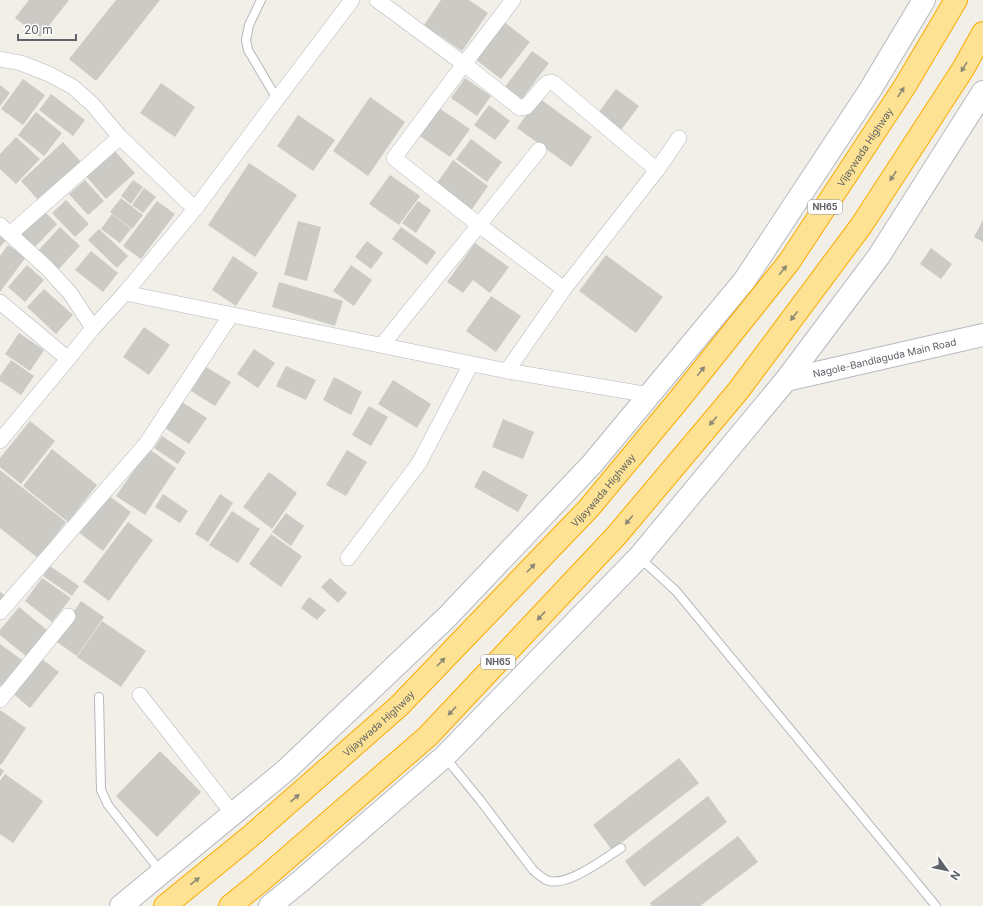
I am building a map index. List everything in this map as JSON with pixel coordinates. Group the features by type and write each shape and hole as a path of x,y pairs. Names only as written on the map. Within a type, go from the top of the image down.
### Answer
{"highway":[{"name":"Vijaywada Highway","path":"165,906 252,835 399,706 589,508 677,402 789,262 905,86 956,0"},
{"name":"NH65","path":"230,906 261,881 428,736 616,536 738,391 861,226 963,68 983,33"}],"street":[{"path":"0,441 93,328 125,294 195,209 352,0"},
{"path":"376,0 464,64 520,108 526,107 547,83 554,83 657,170"},
{"path":"513,0 394,158 564,289"},
{"path":"121,906 285,771 447,617 592,464 744,281 870,90 924,0"},
{"path":"0,59 49,74 73,87 92,104 120,137 195,209"},
{"path":"270,906 445,756 639,557 786,380 879,256 983,92"},
{"path":"93,328 70,293 47,268 5,230 120,137"},
{"path":"507,371 564,289 657,170 679,138"},
{"path":"382,345 539,150"},
{"path":"125,294 507,371 650,395"},
{"path":"0,302 68,359"},
{"path":"0,612 146,444 231,315"},
{"name":"Nagole-Bandlaguda Main Road","path":"786,380 983,336"},
{"path":"348,558 420,463 472,364"},
{"path":"0,700 68,616"},
{"path":"140,695 233,814"}],"lane":[{"path":"261,0 249,25 246,40 248,50 277,99"},
{"path":"639,557 676,591 936,906"},
{"path":"99,697 101,790 108,804 162,873"},
{"path":"445,756 533,870 549,881 572,878 621,848"}],"building":[{"path":"29,0 69,0 40,37 15,18"},
{"path":"116,0 160,0 96,81 69,59"},
{"path":"441,0 469,0 488,13 462,51 424,25"},
{"path":"503,21 530,42 501,79 475,59"},
{"path":"532,51 549,63 522,99 505,87"},
{"path":"465,78 491,96 477,116 451,98"},
{"path":"23,79 45,95 23,125 1,109"},
{"path":"161,83 195,107 175,137 140,113"},
{"path":"0,85 10,93 0,106"},
{"path":"616,89 639,106 621,130 598,113"},
{"path":"51,94 85,120 73,136 39,110"},
{"path":"370,97 405,122 368,176 333,151"},
{"path":"539,98 592,137 571,167 517,128"},
{"path":"489,105 510,121 495,140 474,125"},
{"path":"436,106 470,129 450,157 417,134"},
{"path":"36,112 62,133 44,156 18,135"},
{"path":"298,115 335,140 313,171 277,146"},
{"path":"16,137 40,159 16,184 0,169 0,154"},
{"path":"471,139 502,162 487,182 456,159"},
{"path":"63,142 82,163 39,201 21,181"},
{"path":"112,148 135,173 106,199 84,174"},
{"path":"453,160 488,186 470,212 435,186"},
{"path":"249,163 297,195 255,257 208,225"},
{"path":"390,175 420,196 399,225 369,204"},
{"path":"85,180 104,201 88,215 69,194"},
{"path":"133,180 143,187 131,204 121,196"},
{"path":"144,188 156,197 143,213 132,205"},
{"path":"121,198 143,215 132,229 110,212"},
{"path":"66,200 89,224 75,237 52,213"},
{"path":"157,201 175,214 141,259 123,246"},
{"path":"418,201 431,210 416,233 402,223"},
{"path":"44,211 57,224 33,249 20,236"},
{"path":"112,214 131,229 120,243 101,229"},
{"path":"983,220 983,242 974,237"},
{"path":"298,221 321,227 307,281 284,275"},
{"path":"60,227 80,246 56,272 35,254"},
{"path":"401,227 436,252 427,265 392,239"},
{"path":"99,229 128,256 117,268 88,240"},
{"path":"0,233 7,239 0,247"},
{"path":"367,241 383,253 371,269 355,257"},
{"path":"475,243 509,267 490,293 473,280 463,293 447,282"},
{"path":"8,245 26,257 0,292 0,256"},
{"path":"931,248 952,264 941,279 920,264"},
{"path":"91,251 118,273 103,292 75,270"},
{"path":"606,255 663,297 636,333 579,291"},
{"path":"233,256 258,273 236,306 212,290"},
{"path":"27,265 44,280 25,302 8,287"},
{"path":"351,265 372,280 354,306 333,291"},
{"path":"279,282 343,301 335,326 272,307"},
{"path":"44,289 73,315 56,334 27,307"},
{"path":"491,296 521,316 496,352 466,331"},
{"path":"144,327 170,345 149,375 123,357"},
{"path":"19,333 44,350 30,371 5,354"},
{"path":"254,349 275,363 258,388 237,374"},
{"path":"11,360 34,376 21,395 0,381 0,376"},
{"path":"286,366 316,380 306,400 276,386"},
{"path":"206,367 231,382 215,406 191,391"},
{"path":"334,377 362,392 351,415 323,400"},
{"path":"393,380 431,404 417,428 378,404"},
{"path":"182,402 207,418 189,444 165,428"},
{"path":"369,406 388,417 371,446 352,435"},
{"path":"503,419 534,432 523,459 492,447"},
{"path":"30,421 55,441 21,484 0,467 0,458"},
{"path":"162,436 186,452 178,464 154,448"},
{"path":"52,449 97,485 68,522 23,486"},
{"path":"149,449 176,468 145,515 116,496"},
{"path":"347,450 367,462 346,496 326,485"},
{"path":"0,470 66,522 38,558 0,528"},
{"path":"483,470 528,495 518,512 474,487"},
{"path":"269,472 297,493 272,529 243,507"},
{"path":"105,493 131,512 103,551 77,531"},
{"path":"163,494 188,511 180,523 155,507"},
{"path":"220,494 233,503 208,542 195,534"},
{"path":"232,511 260,529 238,563 209,545"},
{"path":"286,513 304,526 291,546 272,532"},
{"path":"128,522 153,540 109,601 83,582"},
{"path":"271,534 302,556 281,587 249,564"},
{"path":"50,566 79,586 72,596 43,576"},
{"path":"42,578 71,598 52,622 25,601"},
{"path":"330,578 347,593 338,603 321,587"},
{"path":"0,592 6,596 0,605"},
{"path":"309,597 326,610 317,620 301,608"},
{"path":"81,601 104,617 77,656 54,640"},
{"path":"19,607 48,631 27,657 0,635 0,630"},
{"path":"102,621 146,651 121,687 77,657"},
{"path":"0,644 22,660 2,687 0,685"},
{"path":"38,656 59,672 30,708 10,691"},
{"path":"0,710 26,728 1,765 0,764"},
{"path":"160,751 201,792 157,837 116,796"},
{"path":"679,758 699,783 612,850 593,825"},
{"path":"0,768 4,771 0,777"},
{"path":"5,774 43,801 13,843 0,834 0,781"},
{"path":"708,796 727,822 644,887 625,861"},
{"path":"738,836 758,862 700,906 652,906 650,903"}]}
